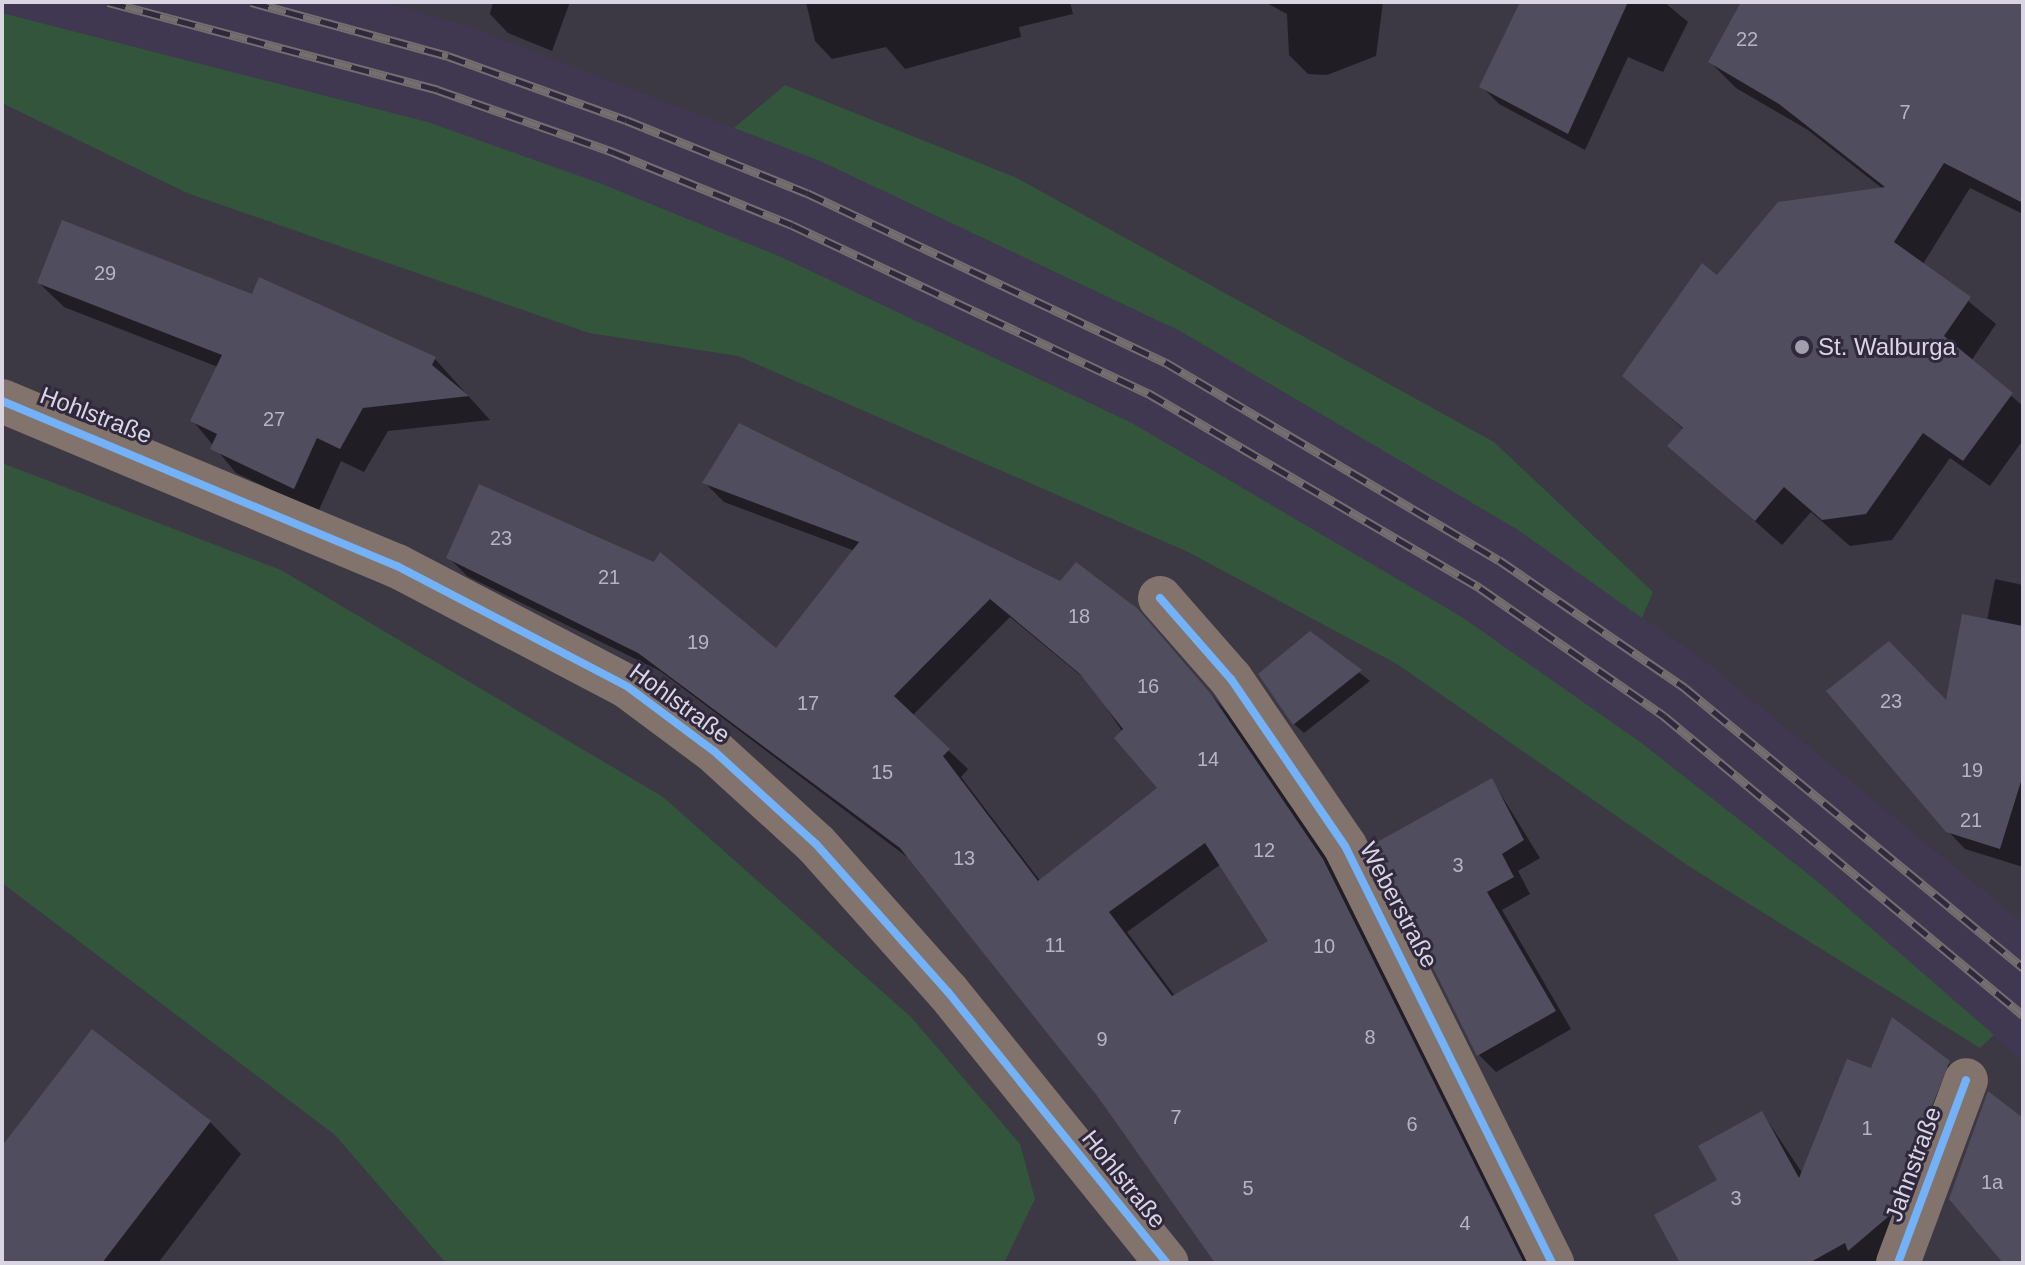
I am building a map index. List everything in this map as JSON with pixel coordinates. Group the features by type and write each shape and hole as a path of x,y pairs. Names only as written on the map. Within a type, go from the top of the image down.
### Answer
{"street":[{"name":"Hohlstraße","path":"2,401 397,566 641,696 816,844 948,992 1167,1263"},
{"name":"Weberstraße","path":"1160,598 1231,679 1345,846 1552,1263"},
{"name":"Jahnstraße","path":"1898,1263 1966,1080"}],"shaded area":[{"path":"2,2 381,2 459,23 820,161 1180,331 1518,530 1705,661 2023,923 2023,1062 1817,881 1643,744 1462,617 1132,423 779,256 602,184 428,122 2,13"}],"green space":[{"path":"2,13 428,122 602,184 779,256 1132,423 1462,617 1643,744 1817,881 1994,1035 1980,1048 1690,867 1397,664 1186,551 738,356 589,333 187,193 2,103"},
{"path":"785,85 1017,178 1494,442 1653,592 1642,618 1518,530 1180,331 820,161 734,128"},
{"path":"2,463 281,570 663,797 911,1017 1020,1144 1035,1199 1004,1263 446,1263 335,1135 2,883"}],"building":[{"path":"1520,2 1628,2 1568,134 1479,87"},
{"path":"1741,2 2023,2 2023,203 1944,163 1894,242 1971,297 1944,336 2013,393 1963,461 1923,433 1866,514 1822,520 1784,487 1755,521 1667,446 1683,428 1622,376 1702,263 1717,275 1778,202 1885,187 1779,104 1708,62"},
{"path":"62,220 252,294 259,277 436,357 432,365 469,396 363,408 340,449 317,438 294,489 210,449 217,434 190,421 222,355 37,283"},
{"path":"739,423 1060,581 1076,562 1138,609 1211,694 1323,859 1524,1263 1215,1263 1098,1097 900,848 638,653 446,558 479,484 654,562 660,552 776,648 859,542 702,483","holes":["990,599 1080,674 1123,729 1114,738 1157,788 1038,881 943,756 950,749 894,696","1205,843 1268,941 1172,996 1109,912"]},
{"path":"1962,614 2023,626 2023,775 2000,849 1946,832 1826,691 1889,641 1946,700"},
{"path":"1310,631 1362,670 1293,725 1258,674"},
{"path":"1492,778 1524,840 1502,854 1514,877 1487,892 1556,1011 1477,1056 1372,845"},
{"path":"1892,1017 1950,1061 1888,1217 1848,1251 1845,1243 1809,1263 1680,1263 1654,1215 1717,1180 1698,1146 1762,1111 1799,1178 1847,1059 1871,1068"},
{"path":"92,1029 211,1121 102,1263 2,1263 2,1146"},
{"path":"1988,1091 2023,1118 2023,1263 2003,1263 1949,1199"}],"railway":[{"path":"108,2 438,90 613,152 792,225 1148,393 1480,588 1664,716 2023,1015"},
{"path":"251,2 448,56 626,120 807,193 1165,362 1499,560 1685,688 2023,968"}],"cycle path":[{"path":"2,401 397,566 628,687 714,751 816,844 948,992 1167,1263"},
{"path":"1160,598 1231,679 1345,846 1552,1263"},
{"path":"1898,1263 1966,1080"}],"place":[{"name":"St. Walburga","path":"1802,347"}]}
